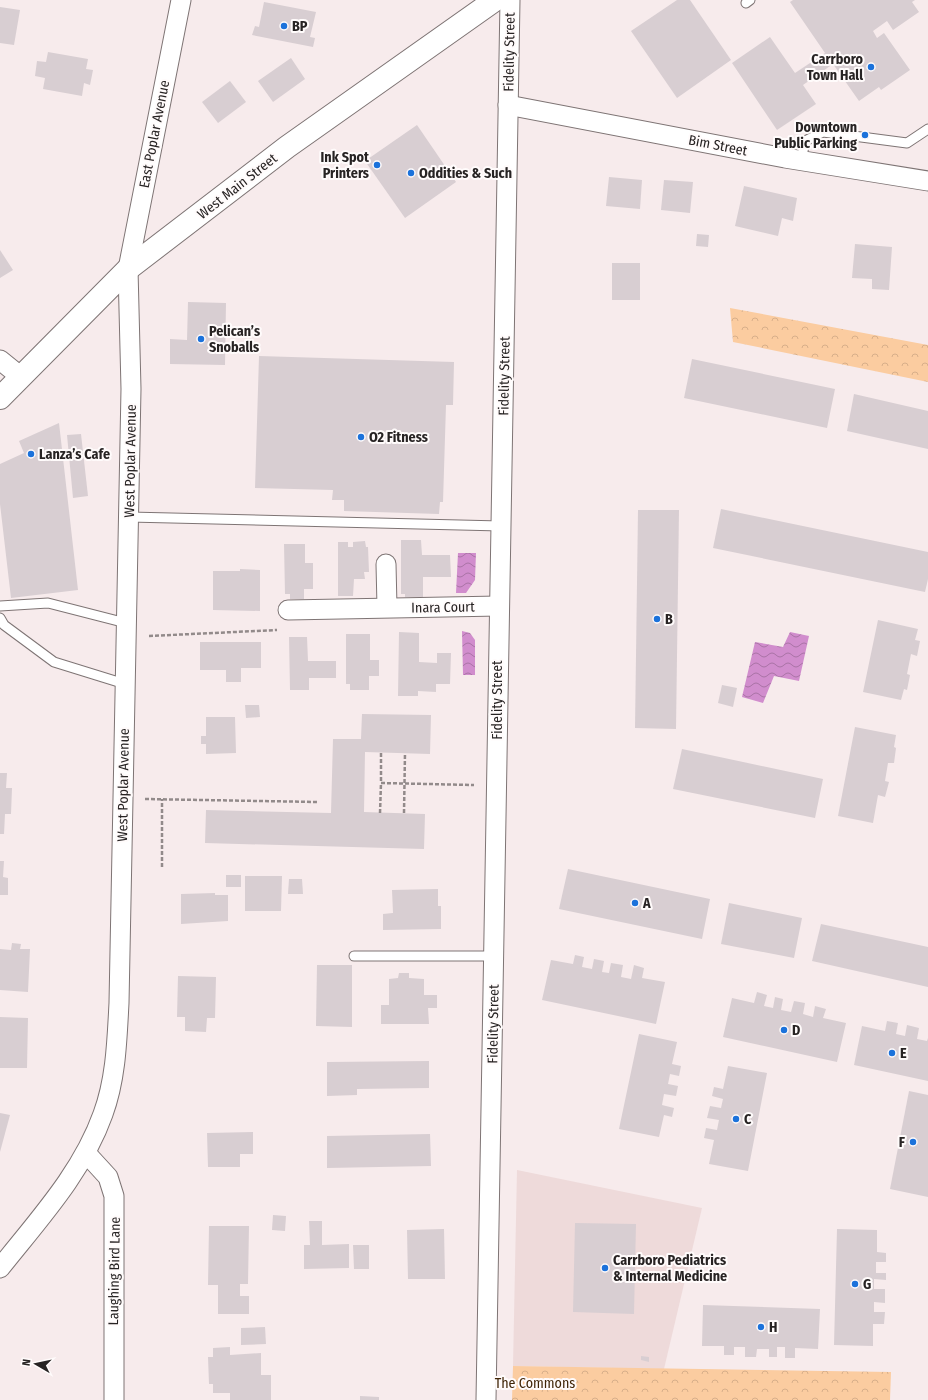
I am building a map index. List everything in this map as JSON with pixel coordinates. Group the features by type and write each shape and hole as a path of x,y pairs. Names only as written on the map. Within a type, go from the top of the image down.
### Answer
{"main road":[{"name":"West Main Street","path":"0,398 128,269 287,147 495,0"}],"street":[{"name":"East Poplar Avenue","path":"128,269 181,0"},
{"name":"Fidelity Street","path":"486,1400 510,0"},
{"name":"Bim Street","path":"508,105 800,161 928,181"},
{"name":"West Poplar Avenue","path":"0,1268 63,1189 86,1153 106,1107 113,1075 117,1040 129,517 131,359 128,269"},
{"path":"0,360 21,377"},
{"path":"386,564 387,608"},
{"name":"Inara Court","path":"288,610 499,606"},
{"name":"Laughing Bird Lane","path":"86,1153 108,1177 114,1196 114,1400"}],"lane":[{"path":"800,161 805,141 823,132 907,143 928,129"},
{"path":"129,517 501,526"},
{"path":"0,606 48,603 126,630"},
{"path":"0,618 4,625 54,662 125,684"},
{"path":"354,956 494,956"}],"path":[{"path":"126,630 265,631"},
{"path":"380,812 381,753"},
{"path":"404,813 405,753"},
{"path":"381,784 497,785"},
{"path":"123,800 162,799 317,802"},
{"path":"162,799 162,867"}],"shaded area":[{"path":"517,1170 702,1208 664,1369 513,1366"}],"green space":[{"path":"730,308 928,345 928,382 733,342"},
{"name":"The Commons","path":"513,1366 891,1372 890,1400 512,1400"}],"water":[{"path":"458,553 476,553 475,580 466,593 456,593"},
{"path":"462,631 470,633 475,640 475,675 463,675"},
{"path":"790,632 809,636 799,681 774,676 763,703 742,697 755,642 783,647"}],"building":[{"path":"677,0 690,0 731,60 677,98 631,31"},
{"name":"Carrboro Town Hall","path":"793,0 915,0 912,2 919,12 893,30 887,21 873,31 877,38 884,33 910,70 881,90 879,87 859,101 833,64 803,85 816,104 777,130 732,63 770,37 795,73 825,53 790,2"},
{"path":"264,2 316,12 310,37 315,38 313,47 252,35 255,26 259,27"},
{"path":"0,7 20,10 14,45 0,43"},
{"path":"48,52 88,59 86,69 93,70 90,85 84,83 82,96 43,89 45,78 35,76 37,61 46,62"},
{"path":"291,58 305,79 273,102 258,81"},
{"path":"230,81 246,102 218,123 202,102"},
{"path":"417,125 456,182 405,218 365,161"},
{"path":"609,177 642,180 640,209 606,206"},
{"path":"664,180 693,182 690,213 661,210"},
{"path":"744,186 797,198 793,221 782,218 778,236 735,226"},
{"path":"697,234 709,235 708,247 696,246"},
{"path":"855,244 892,247 889,290 872,289 872,279 852,278"},
{"path":"0,250 13,270 0,278"},
{"path":"612,263 640,263 640,300 612,300"},
{"path":"188,302 226,303 225,365 170,364 170,339 187,340"},
{"path":"259,356 454,362 453,405 446,405 443,502 440,502 439,514 344,511 344,500 332,500 333,490 255,488"},
{"path":"692,359 835,389 827,428 684,398"},
{"path":"854,394 928,411 928,449 847,431"},
{"path":"59,423 78,590 11,598 0,504 0,464 24,453 19,441"},
{"path":"81,434 88,496 73,498 67,435"},
{"path":"721,509 928,552 928,579 925,592 713,548"},
{"name":"B","path":"638,510 679,510 676,729 635,728"},
{"path":"401,540 421,540 422,555 450,555 451,577 423,577 423,597 405,597 405,594 401,594"},
{"path":"365,541 366,547 368,547 369,572 364,572 365,579 354,579 353,596 338,596 338,542 348,542 348,547 353,547 353,542"},
{"path":"284,544 305,544 305,563 313,563 313,589 304,589 304,599 290,599 290,594 285,594"},
{"path":"240,569 260,570 260,611 213,610 213,571 240,571"},
{"path":"878,620 918,629 915,640 920,641 917,656 911,654 907,674 910,675 907,690 904,689 901,700 863,692"},
{"path":"399,632 419,633 419,662 437,663 437,653 451,653 450,684 436,684 436,692 418,691 418,696 398,696"},
{"path":"346,634 370,634 370,660 379,660 379,676 369,676 369,690 350,690 350,684 346,684"},
{"path":"289,637 307,637 308,661 336,661 336,678 309,678 309,690 290,690"},
{"path":"200,642 261,642 261,668 241,668 241,682 226,682 226,670 200,670"},
{"path":"722,685 737,688 733,707 718,703"},
{"path":"245,705 259,705 260,717 246,718"},
{"path":"362,714 431,715 430,754 365,752 364,812 425,814 424,849 205,843 206,810 331,813 333,739 361,739"},
{"path":"206,717 235,717 236,753 206,754 206,744 201,744 201,736 206,736"},
{"path":"855,727 896,735 894,763 888,763 885,781 889,782 885,797 878,795 873,823 838,816"},
{"path":"682,749 823,779 815,818 673,789"},
{"path":"0,773 7,773 6,788 12,788 11,814 5,814 4,834 0,834"},
{"path":"0,861 4,861 3,877 8,878 8,895 0,895"},
{"name":"A","path":"568,869 710,899 702,939 559,909"},
{"path":"226,875 241,875 241,887 226,887"},
{"path":"245,876 282,876 281,911 245,911"},
{"path":"289,879 302,879 303,894 288,894"},
{"path":"438,889 438,906 441,906 441,929 383,930 383,914 393,913 392,890"},
{"path":"215,893 215,895 228,895 228,921 181,924 181,894"},
{"path":"729,903 802,918 794,958 721,944"},
{"path":"821,924 928,947 928,987 812,961"},
{"path":"12,943 21,944 20,949 30,949 28,992 0,990 0,949 11,950"},
{"path":"575,955 584,957 582,967 592,969 594,959 604,961 602,972 609,973 611,963 623,965 621,977 631,979 634,965 644,968 642,978 665,982 656,1024 542,1000 551,960 573,964"},
{"path":"317,965 352,965 352,1027 316,1026"},
{"path":"399,973 409,973 409,978 424,979 424,995 437,995 437,1008 428,1008 429,1024 381,1024 381,1005 389,1005 389,979 398,978"},
{"path":"178,976 216,977 215,1018 207,1018 206,1032 185,1031 185,1017 177,1017"},
{"name":"D","path":"757,992 767,995 764,1006 773,1008 775,997 783,999 781,1010 791,1012 794,1001 805,1003 803,1014 813,1017 815,1006 826,1009 823,1018 846,1023 837,1062 723,1037 732,998 754,1003"},
{"path":"0,1017 28,1018 27,1068 0,1068"},
{"name":"E","path":"887,1021 898,1023 896,1034 905,1036 907,1025 919,1028 917,1039 927,1041 928,1038 928,1081 854,1065 862,1026 885,1031"},
{"path":"639,1034 677,1042 672,1064 681,1066 679,1076 670,1074 668,1084 678,1086 676,1096 664,1094 662,1105 674,1108 672,1117 664,1115 659,1137 619,1129"},
{"path":"429,1061 429,1088 357,1089 357,1095 327,1096 327,1062"},
{"name":"C","path":"728,1066 767,1073 748,1171 709,1164 714,1140 704,1138 706,1128 717,1130 719,1120 707,1118 710,1106 721,1108 723,1099 712,1096 714,1087 723,1089"},
{"name":"F","path":"909,1091 928,1095 928,1197 890,1189"},
{"path":"0,1113 10,1115 0,1152"},
{"path":"253,1132 253,1154 240,1154 240,1167 208,1167 207,1133"},
{"path":"430,1134 431,1166 327,1168 327,1136"},
{"path":"273,1215 286,1216 285,1231 272,1230"},
{"path":"309,1221 322,1221 322,1245 349,1244 349,1268 304,1269 304,1245 310,1245"},
{"name":"Carrboro Pediatrics & Internal Medicine","path":"575,1223 636,1224 634,1314 573,1312"},
{"path":"209,1226 249,1226 248,1284 240,1284 240,1296 249,1296 249,1314 218,1314 218,1285 208,1285"},
{"path":"444,1229 445,1279 408,1279 407,1230"},
{"name":"G","path":"837,1229 877,1230 877,1252 886,1253 886,1262 876,1262 876,1273 886,1273 886,1280 874,1279 874,1289 885,1289 885,1303 874,1302 874,1312 885,1312 884,1324 873,1324 873,1346 834,1345"},
{"path":"353,1245 369,1245 369,1269 354,1269"},
{"name":"H","path":"703,1305 820,1309 818,1349 795,1348 795,1358 785,1358 785,1347 777,1347 777,1357 769,1357 769,1349 757,1349 756,1357 745,1357 745,1347 734,1347 734,1355 724,1355 724,1346 702,1346"},
{"path":"265,1327 266,1344 241,1345 241,1328"},
{"path":"230,1347 230,1355 261,1353 261,1375 271,1375 271,1400 230,1400 230,1393 213,1393 213,1384 209,1384 208,1357 213,1357 213,1348"},
{"path":"641,1356 649,1357 649,1362 641,1360"},
{"path":"360,1396 379,1397 379,1400 360,1400"}],"place":[{"name":"BP","path":"284,26"},
{"name":"Carrboro Town Hall","path":"871,67"},
{"name":"Downtown Public Parking","path":"865,135"},
{"name":"Ink Spot Printers","path":"377,165"},
{"name":"Oddities & Such","path":"411,173"},
{"name":"Pelican’s Snoballs","path":"201,339"},
{"name":"O2 Fitness","path":"361,437"},
{"name":"Lanza’s Cafe","path":"31,454"},
{"name":"B","path":"657,619"},
{"name":"A","path":"635,903"},
{"name":"D","path":"784,1030"},
{"name":"E","path":"892,1053"},
{"name":"C","path":"736,1119"},
{"name":"F","path":"913,1142"},
{"name":"Carrboro Pediatrics & Internal Medicine","path":"605,1268"},
{"name":"G","path":"855,1284"},
{"name":"H","path":"761,1327"}]}
